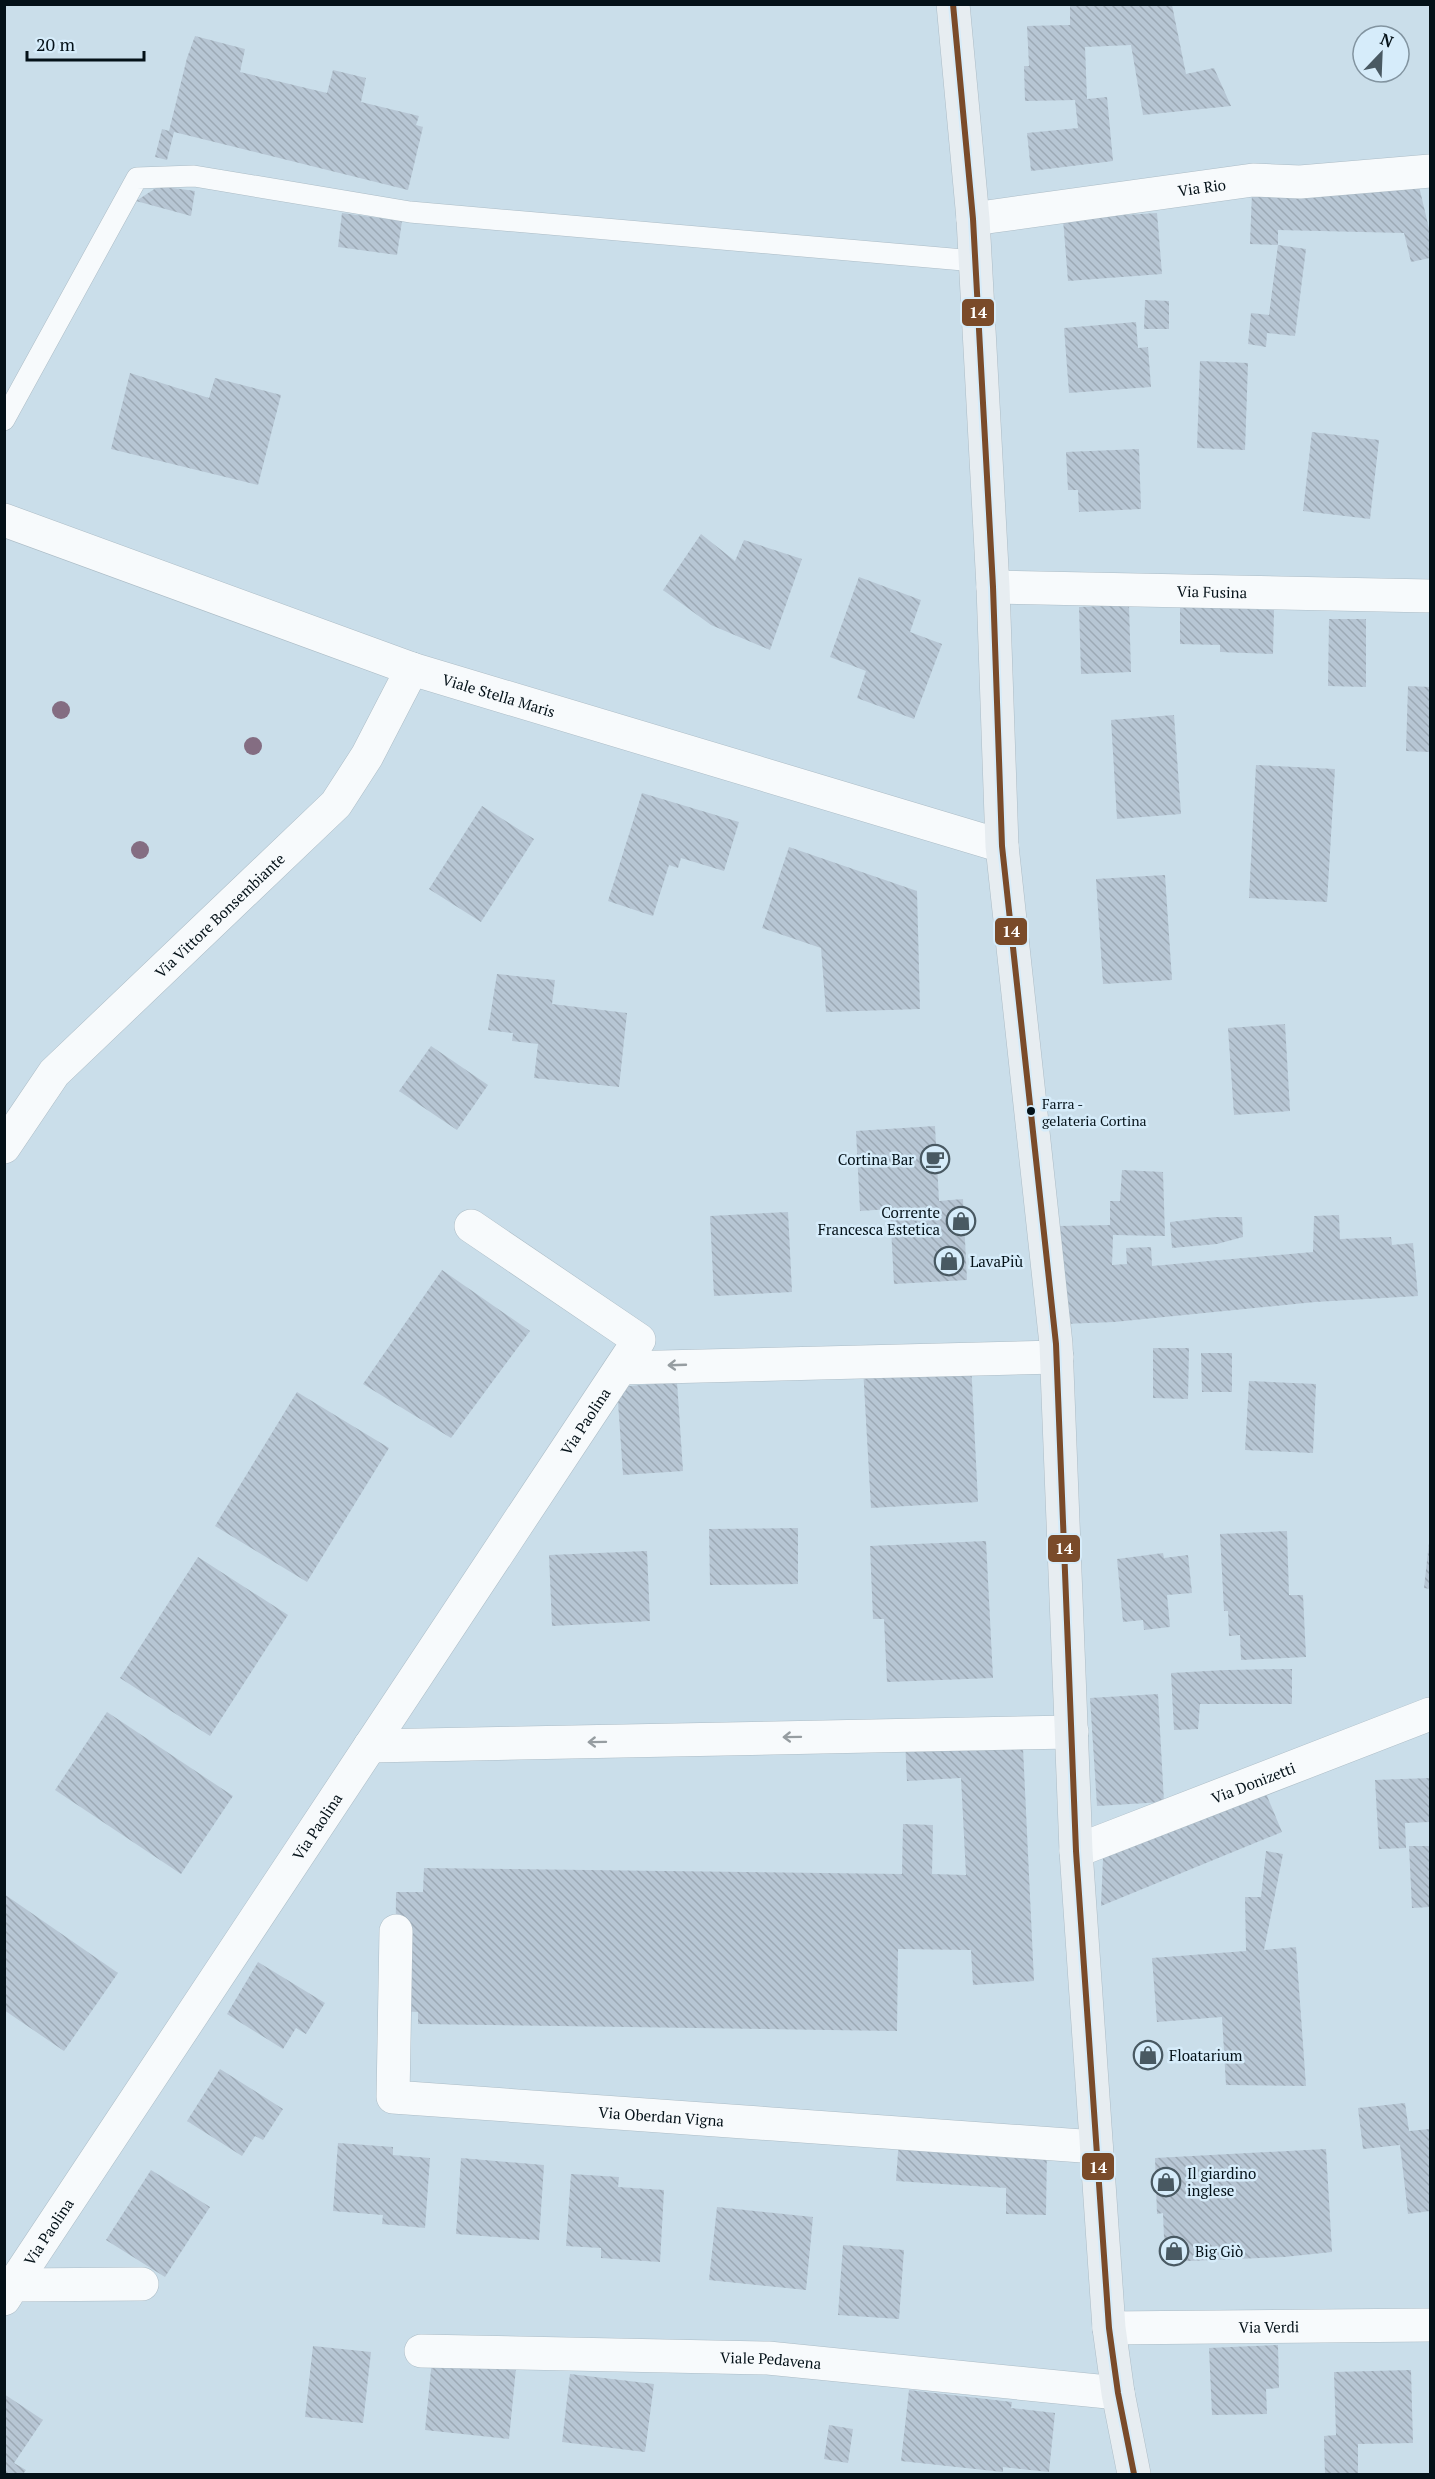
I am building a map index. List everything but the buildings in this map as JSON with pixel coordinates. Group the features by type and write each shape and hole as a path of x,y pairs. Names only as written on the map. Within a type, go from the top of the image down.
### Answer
{"main road":[{"path":"953,4 973,219 993,587 1002,846 1057,1357 1076,1851 1109,2328 1118,2393 1134,2475"}],"street":[{"name":"Via Rio","path":"973,219 1253,180 1300,182 1431,171"},
{"name":"Viale Stella Maris","path":"4,520 412,669 1002,846"},
{"name":"Via Fusina","path":"993,587 1431,596"},
{"name":"Via Vittore Bonsembiante","path":"4,1147 54,1073 336,804 368,756 412,669"},
{"name":"Via Paolina","path":"9,2292 639,1340 471,1226"},
{"path":"621,1368 733,1363 1057,1357"},
{"name":"Via Donizetti","path":"1076,1851 1431,1714"},
{"path":"370,1746 1072,1732"},
{"name":"Via Oberdan Vigna","path":"396,1932 393,2097 1096,2147"},
{"name":"Via Paolina","path":"9,2292 142,2284"},
{"name":"Via Verdi","path":"1109,2328 1431,2325"},
{"name":"Viale Pedavena","path":"421,2351 768,2358 1118,2393"}],"lane":[{"path":"4,420 137,178 194,176 410,212 975,261"}],"transit line":[{"name":"14","path":"953,4 973,219 993,587 1002,846 1056,1344 1076,1851 1109,2328 1118,2393 1134,2474"}],"place":[{"name":"Farra - gelateria Cortina","path":"1031,1111"},
{"name":"Cortina Bar","path":"935,1159"},
{"name":"Corrente Francesca Estetica","path":"961,1221"},
{"name":"LavaPiù","path":"949,1261"},
{"name":"Floatarium","path":"1148,2055"},
{"name":"Il giardino inglese","path":"1166,2182"},
{"name":"Big Giò","path":"1174,2251"}]}
